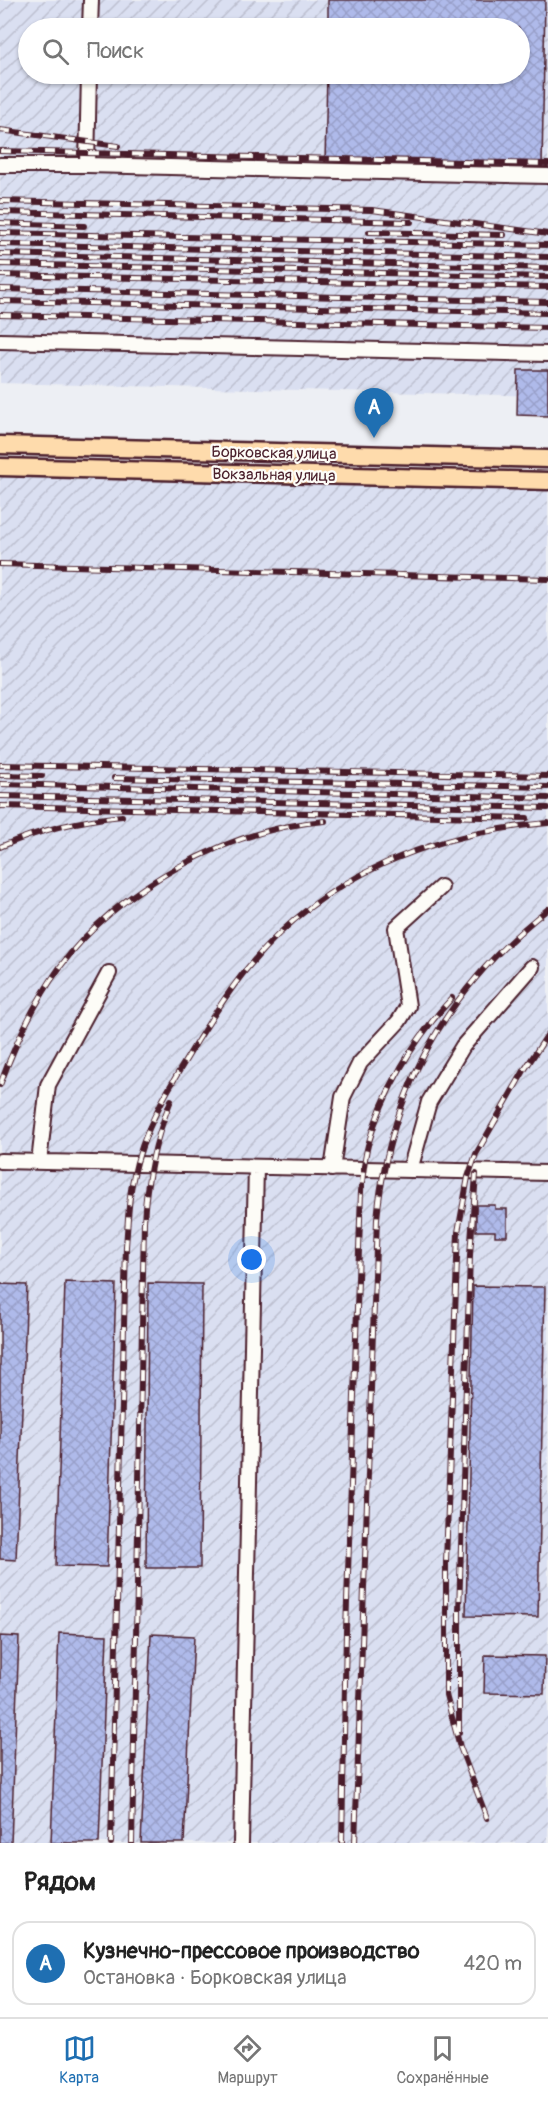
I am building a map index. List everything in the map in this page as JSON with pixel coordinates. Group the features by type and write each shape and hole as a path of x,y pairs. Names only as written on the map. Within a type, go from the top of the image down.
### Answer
{"main road":[{"name":"Борковская улица","path":"0,446 548,459"},
{"name":"Вокзальная улица","path":"0,467 548,481"}],"lane":[{"path":"90,18 91,0"},
{"path":"87,165 89,84"},
{"path":"0,165 548,176"},
{"path":"0,341 548,354"},
{"path":"332,1169 343,1097 360,1063 399,1022 408,1006 396,928 441,887"},
{"path":"410,1170 429,1102 463,1046 532,967"},
{"path":"39,1162 48,1085 110,973"},
{"path":"0,1161 548,1173"},
{"path":"241,1843 256,1167"}],"shaded area":[{"path":"0,0 548,0 548,396 0,383"},
{"path":"0,471 548,486 548,1843 0,1843"}],"building":[{"path":"328,0 545,0 542,167 325,162 327,84 530,84 530,18 328,18"},
{"path":"518,370 548,370 548,416 517,415"},
{"path":"476,1205 495,1205 495,1209 507,1209 507,1236 495,1236 495,1231 476,1231"},
{"path":"65,1282 116,1284 107,1567 56,1566"},
{"path":"148,1283 202,1284 200,1568 146,1568"},
{"path":"0,1284 27,1285 16,1560 0,1559"},
{"path":"473,1286 545,1287 538,1617 466,1616"},
{"path":"59,1633 107,1635 99,1843 51,1843"},
{"path":"151,1634 194,1636 184,1843 141,1843"},
{"path":"0,1636 19,1637 11,1843 0,1843"},
{"path":"485,1655 545,1656 544,1694 484,1693"}],"railway":[{"path":"0,130 118,146"},
{"path":"0,151 548,164"},
{"path":"0,201 372,210 548,234"},
{"path":"0,212 411,222"},
{"path":"0,223 84,226"},
{"path":"369,232 504,235"},
{"path":"0,233 548,245"},
{"path":"0,244 548,257"},
{"path":"0,254 548,268"},
{"path":"0,264 548,277"},
{"path":"0,275 548,287"},
{"path":"0,289 548,302"},
{"path":"0,301 548,313"},
{"path":"0,315 548,328"},
{"path":"0,564 548,579"},
{"path":"0,765 548,776"},
{"path":"0,775 42,776"},
{"path":"114,778 548,787"},
{"path":"0,784 548,798"},
{"path":"0,796 548,808"},
{"path":"0,806 527,818"},
{"path":"0,847 60,827 122,816"},
{"path":"0,1085 26,1024 60,967 84,938 112,912 143,888 213,850 250,836 288,826 325,821"},
{"path":"111,1843 126,1246 133,1179 151,1124 178,1073 236,983 280,933 312,906 347,883 423,848 505,828 548,823"},
{"path":"355,1843 377,1219 384,1172 395,1128 410,1085 429,1046 453,1008 480,973 512,940 548,909"},
{"path":"342,1843 346,1631 361,1191 368,1145 382,1105 413,1048 452,998"},
{"path":"487,1818 460,1747 446,1695 446,1562 458,1232 468,1177 476,1154 548,1034"},
{"path":"132,1843 144,1222 152,1160 171,1100"},
{"path":"459,1732 459,1612 470,1255 476,1174"}],"place":[{"name":"Кузнечно-прессовое производство","path":"374,438"}]}
